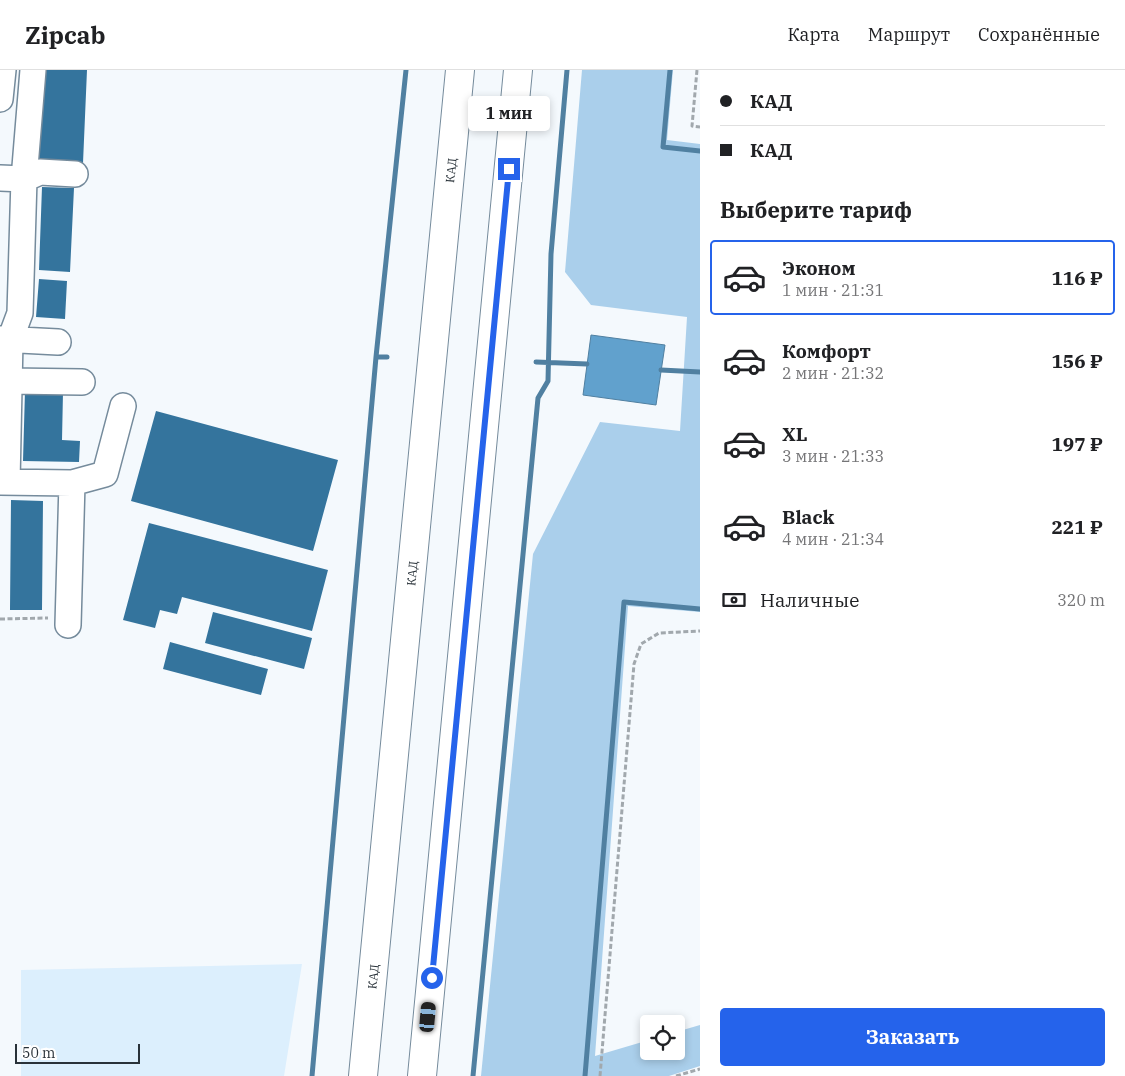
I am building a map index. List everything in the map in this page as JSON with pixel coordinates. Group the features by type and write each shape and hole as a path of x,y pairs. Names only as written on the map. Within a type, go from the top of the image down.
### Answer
{"highway":[{"name":"КАД","path":"364,1076 460,70"},
{"path":"422,1076 518,70"}],"street":[{"path":"0,99 3,70"},
{"path":"33,70 24,179 20,313 5,339 9,381 3,482 72,483 105,474 123,406"},
{"path":"0,178 24,179 40,172 75,174"},
{"path":"5,339 58,342"},
{"path":"9,381 82,382"},
{"path":"69,622 72,483"}],"path":[{"path":"697,70 692,126 700,127"},
{"path":"0,619 69,622"},
{"path":"600,1076 634,664 641,644 659,632 700,630"},
{"path":"676,1076 700,1069"}],"shaded area":[{"path":"582,70 673,70 667,140 700,144 700,612 628,606 595,1056 640,1043 640,1060 685,1060 685,1029 700,1025 700,1066 669,1076 481,1076 533,554 600,422 680,431 687,317 591,305 565,272"},
{"path":"591,335 665,345 656,405 583,395"},
{"path":"302,964 284,1076 21,1076 21,970"}],"building":[{"path":"40,70 87,70 83,163 36,161"},
{"path":"42,187 74,188 70,272 39,270"},
{"path":"39,279 67,281 65,319 36,317"},
{"path":"25,391 63,392 62,440 80,441 79,462 23,461"},
{"path":"156,411 338,460 313,551 131,501"},
{"path":"11,500 43,501 42,610 10,610"},
{"path":"149,523 328,570 312,631 182,597 177,614 160,610 155,628 123,620"},
{"path":"213,612 312,638 304,669 205,643"},
{"path":"170,642 268,669 261,695 163,669"}],"waterway":[{"path":"312,1076 376,357 406,70"},
{"path":"473,1076 538,398 548,381 551,254 567,70"},
{"path":"670,70 663,147 700,151"},
{"path":"376,357 387,357"},
{"path":"536,362 587,364"},
{"path":"661,370 700,372"},
{"path":"585,1076 624,602 700,609"}],"route":[{"path":"432,978 509,169"}]}
